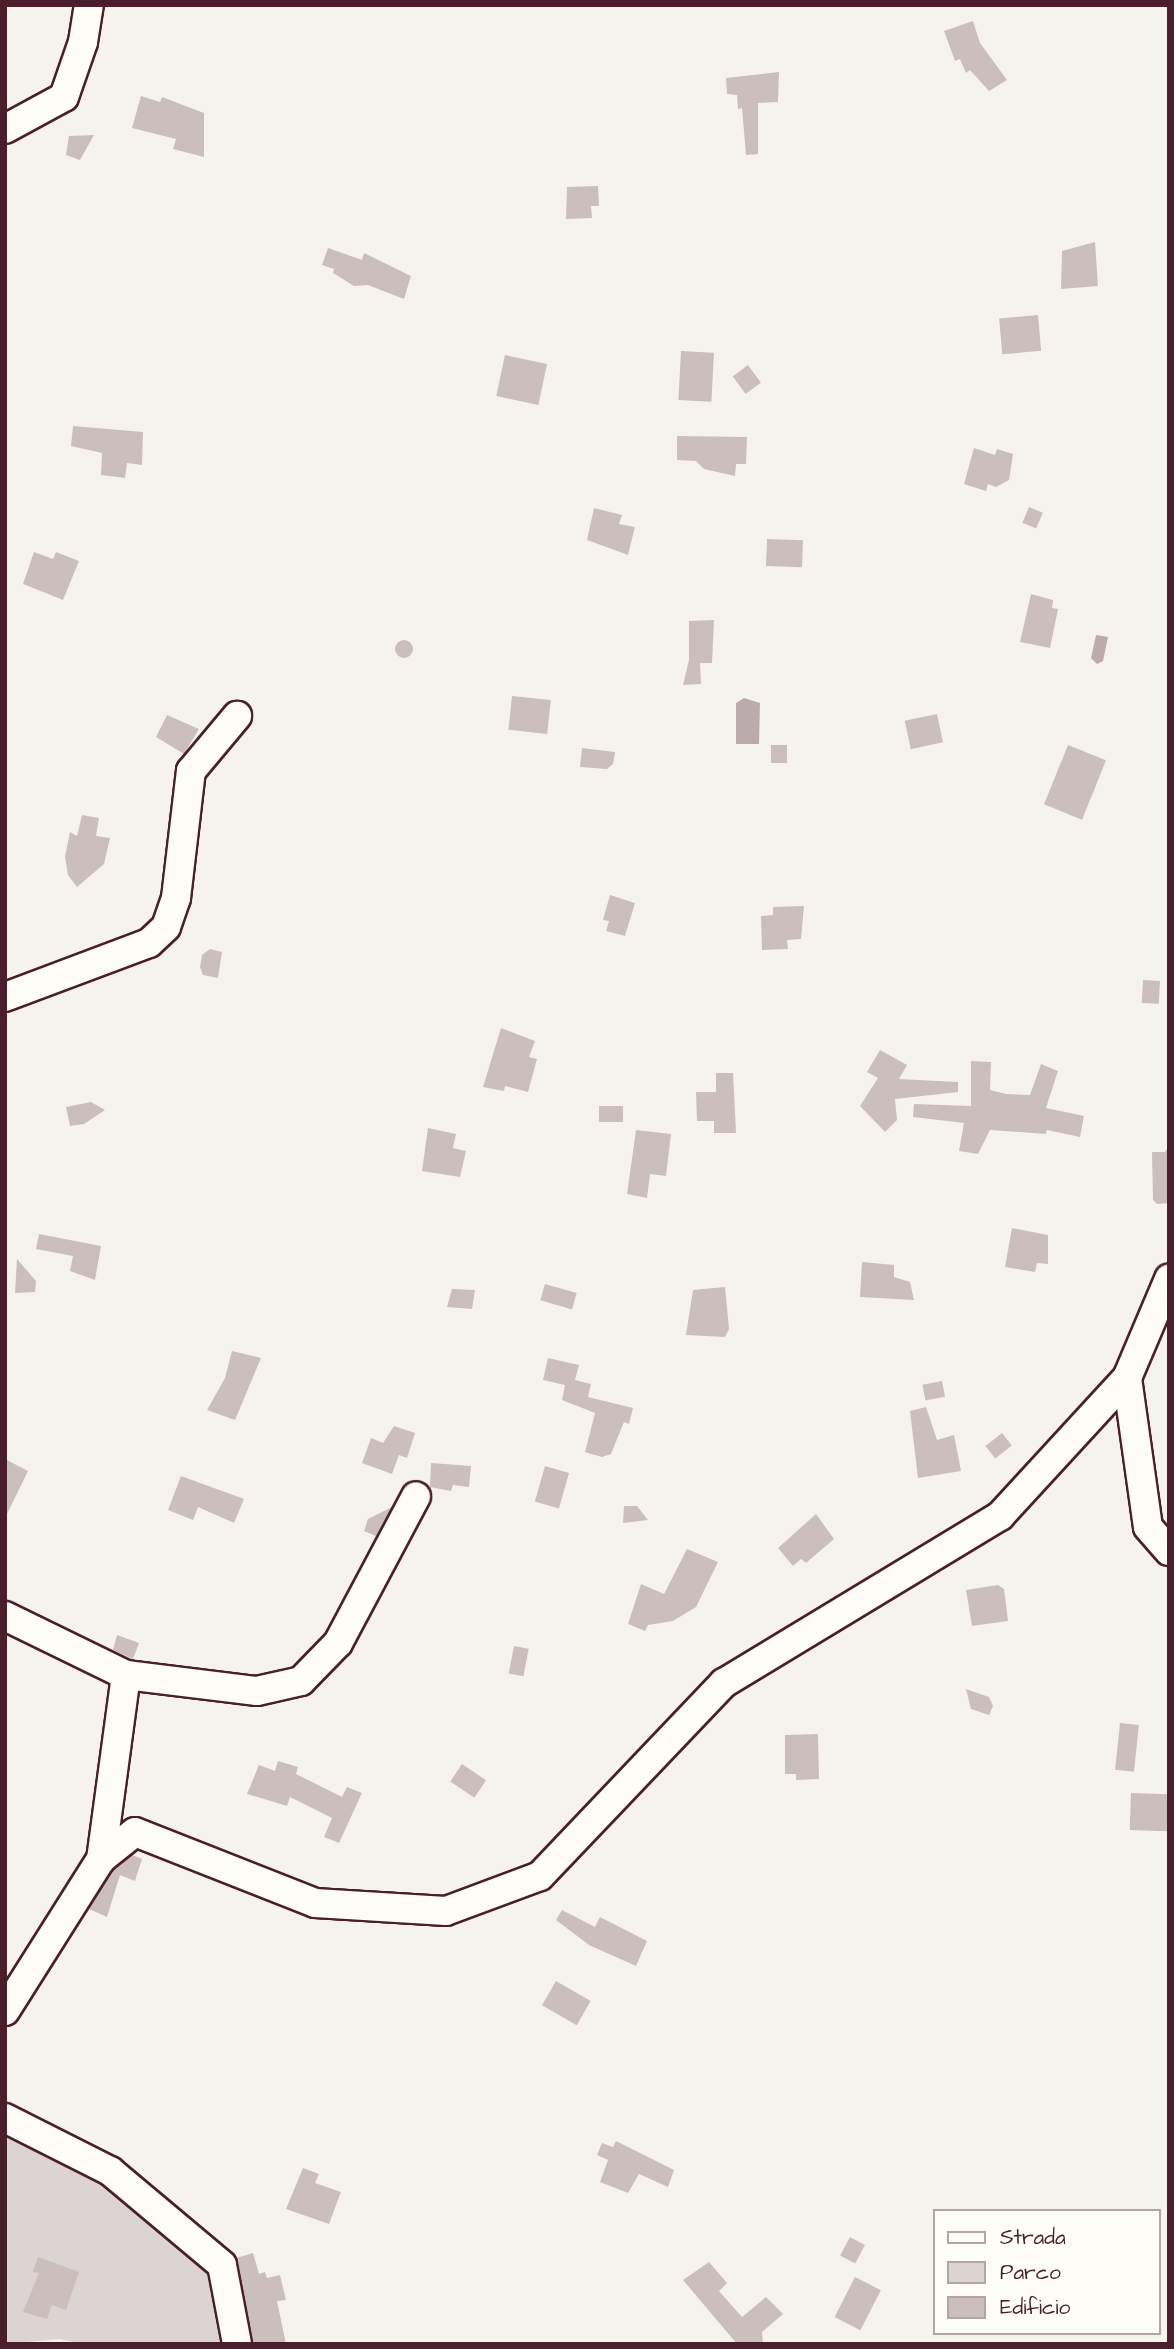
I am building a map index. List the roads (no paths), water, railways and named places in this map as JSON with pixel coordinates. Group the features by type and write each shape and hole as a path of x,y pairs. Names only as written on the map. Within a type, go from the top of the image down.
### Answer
{"street":[{"path":"5,129 64,97 83,41 89,5"},
{"path":"5,997 149,943 166,927 176,898 191,771 237,716"},
{"path":"5,2011 101,1859 135,1832 315,1903 446,1911 540,1876 724,1683 1000,1516 1128,1378 1169,1279"},
{"path":"1128,1378 1148,1527 1169,1550"},
{"path":"5,1616 126,1675 257,1691 301,1681 338,1643 416,1496"},
{"path":"101,1859 126,1675"},
{"path":"5,2119 110,2171 222,2265 237,2344"}]}
